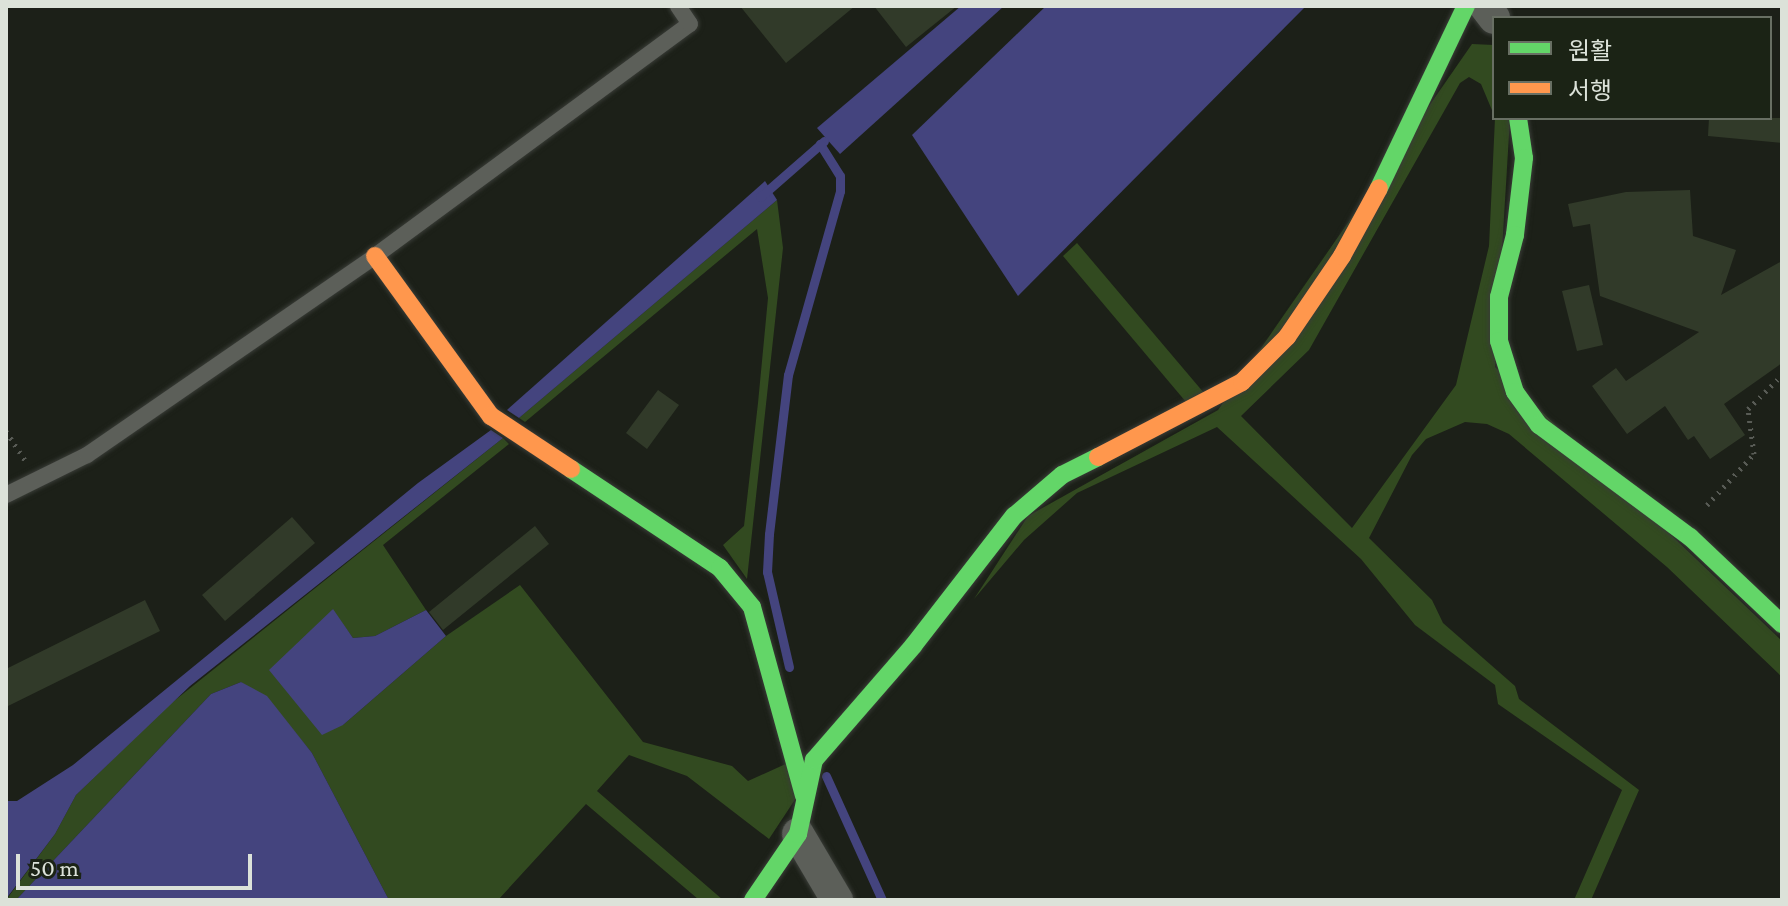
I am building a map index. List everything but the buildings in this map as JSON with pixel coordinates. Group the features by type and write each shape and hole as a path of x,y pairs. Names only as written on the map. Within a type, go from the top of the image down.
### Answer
{"street":[{"path":"753,900 798,834 814,760 913,646 1014,516 1062,475 1242,382 1287,337 1342,256 1397,155 1466,6"},
{"path":"1518,120 1524,158 1515,235 1499,297 1499,341 1515,392 1539,425 1683,532 1782,624"},
{"path":"375,256 491,416 720,568 752,607 805,798"},
{"path":"798,834 837,900"}],"lane":[{"path":"6,495 87,455 375,256 690,24 678,6"}],"path":[{"path":"1683,532 1754,454 1748,409 1782,375"},
{"path":"6,431 38,480"}],"green space":[{"path":"1472,44 1492,45 1492,110 1481,84 1469,77 1460,83 1309,350 1241,416 1352,528 1456,385 1489,246 1495,120 1510,120 1495,367 1782,641 1782,677 1667,567 1509,434 1487,424 1465,422 1426,439 1412,455 1369,538 1432,600 1443,623 1515,686 1519,699 1639,790 1591,900 1574,900 1622,790 1498,704 1495,685 1415,625 1361,559 1217,427 1077,493 1024,540 974,599 1028,516 1218,410"},
{"path":"777,200 783,248 747,579 723,545 744,526 758,403 768,298 757,229 525,422 519,418"},
{"path":"1077,243 1204,393 1186,402 1063,256"},
{"path":"503,438 509,444 383,545 426,610 375,636 353,638 332,609 343,725 446,636 520,585 643,742 732,766 748,781 790,762 796,798 769,839 687,776 629,755 597,791 723,900 698,899 586,804 498,900 389,900 312,753 281,715 241,682 211,694 16,900 6,900 55,834 76,795 169,705"}],"shaded area":[{"path":"961,6 1004,6 840,154 817,128"},
{"path":"1046,6 1306,6 1018,296 912,135"},
{"path":"765,181 777,200 519,418 507,410"},
{"path":"491,430 503,438 190,686 76,795 55,834 6,899 6,801 17,801 73,765 418,483"},
{"path":"333,609 353,638 375,636 426,610 446,636 343,725 322,735 269,670"},
{"path":"241,682 267,696 312,753 389,900 16,900 211,694"}],"waterway":[{"path":"760,197 824,141"},
{"path":"789,667 767,572 769,534 788,375 840,191 840,176 820,144"},
{"path":"826,776 882,900"}],"traffic: fast":[{"path":"1379,188 1466,6"},
{"path":"1518,120 1524,158 1515,235 1499,297 1499,341 1515,392 1539,425 1690,537 1782,624"},
{"path":"753,900 798,834 814,760 913,646 1014,516 1062,475 1098,457"},
{"path":"571,469 720,568 752,607 804,796"}],"traffic: slow":[{"path":"1098,457 1242,382 1287,337 1342,256 1379,188"},
{"path":"375,256 491,416 571,469"}]}
